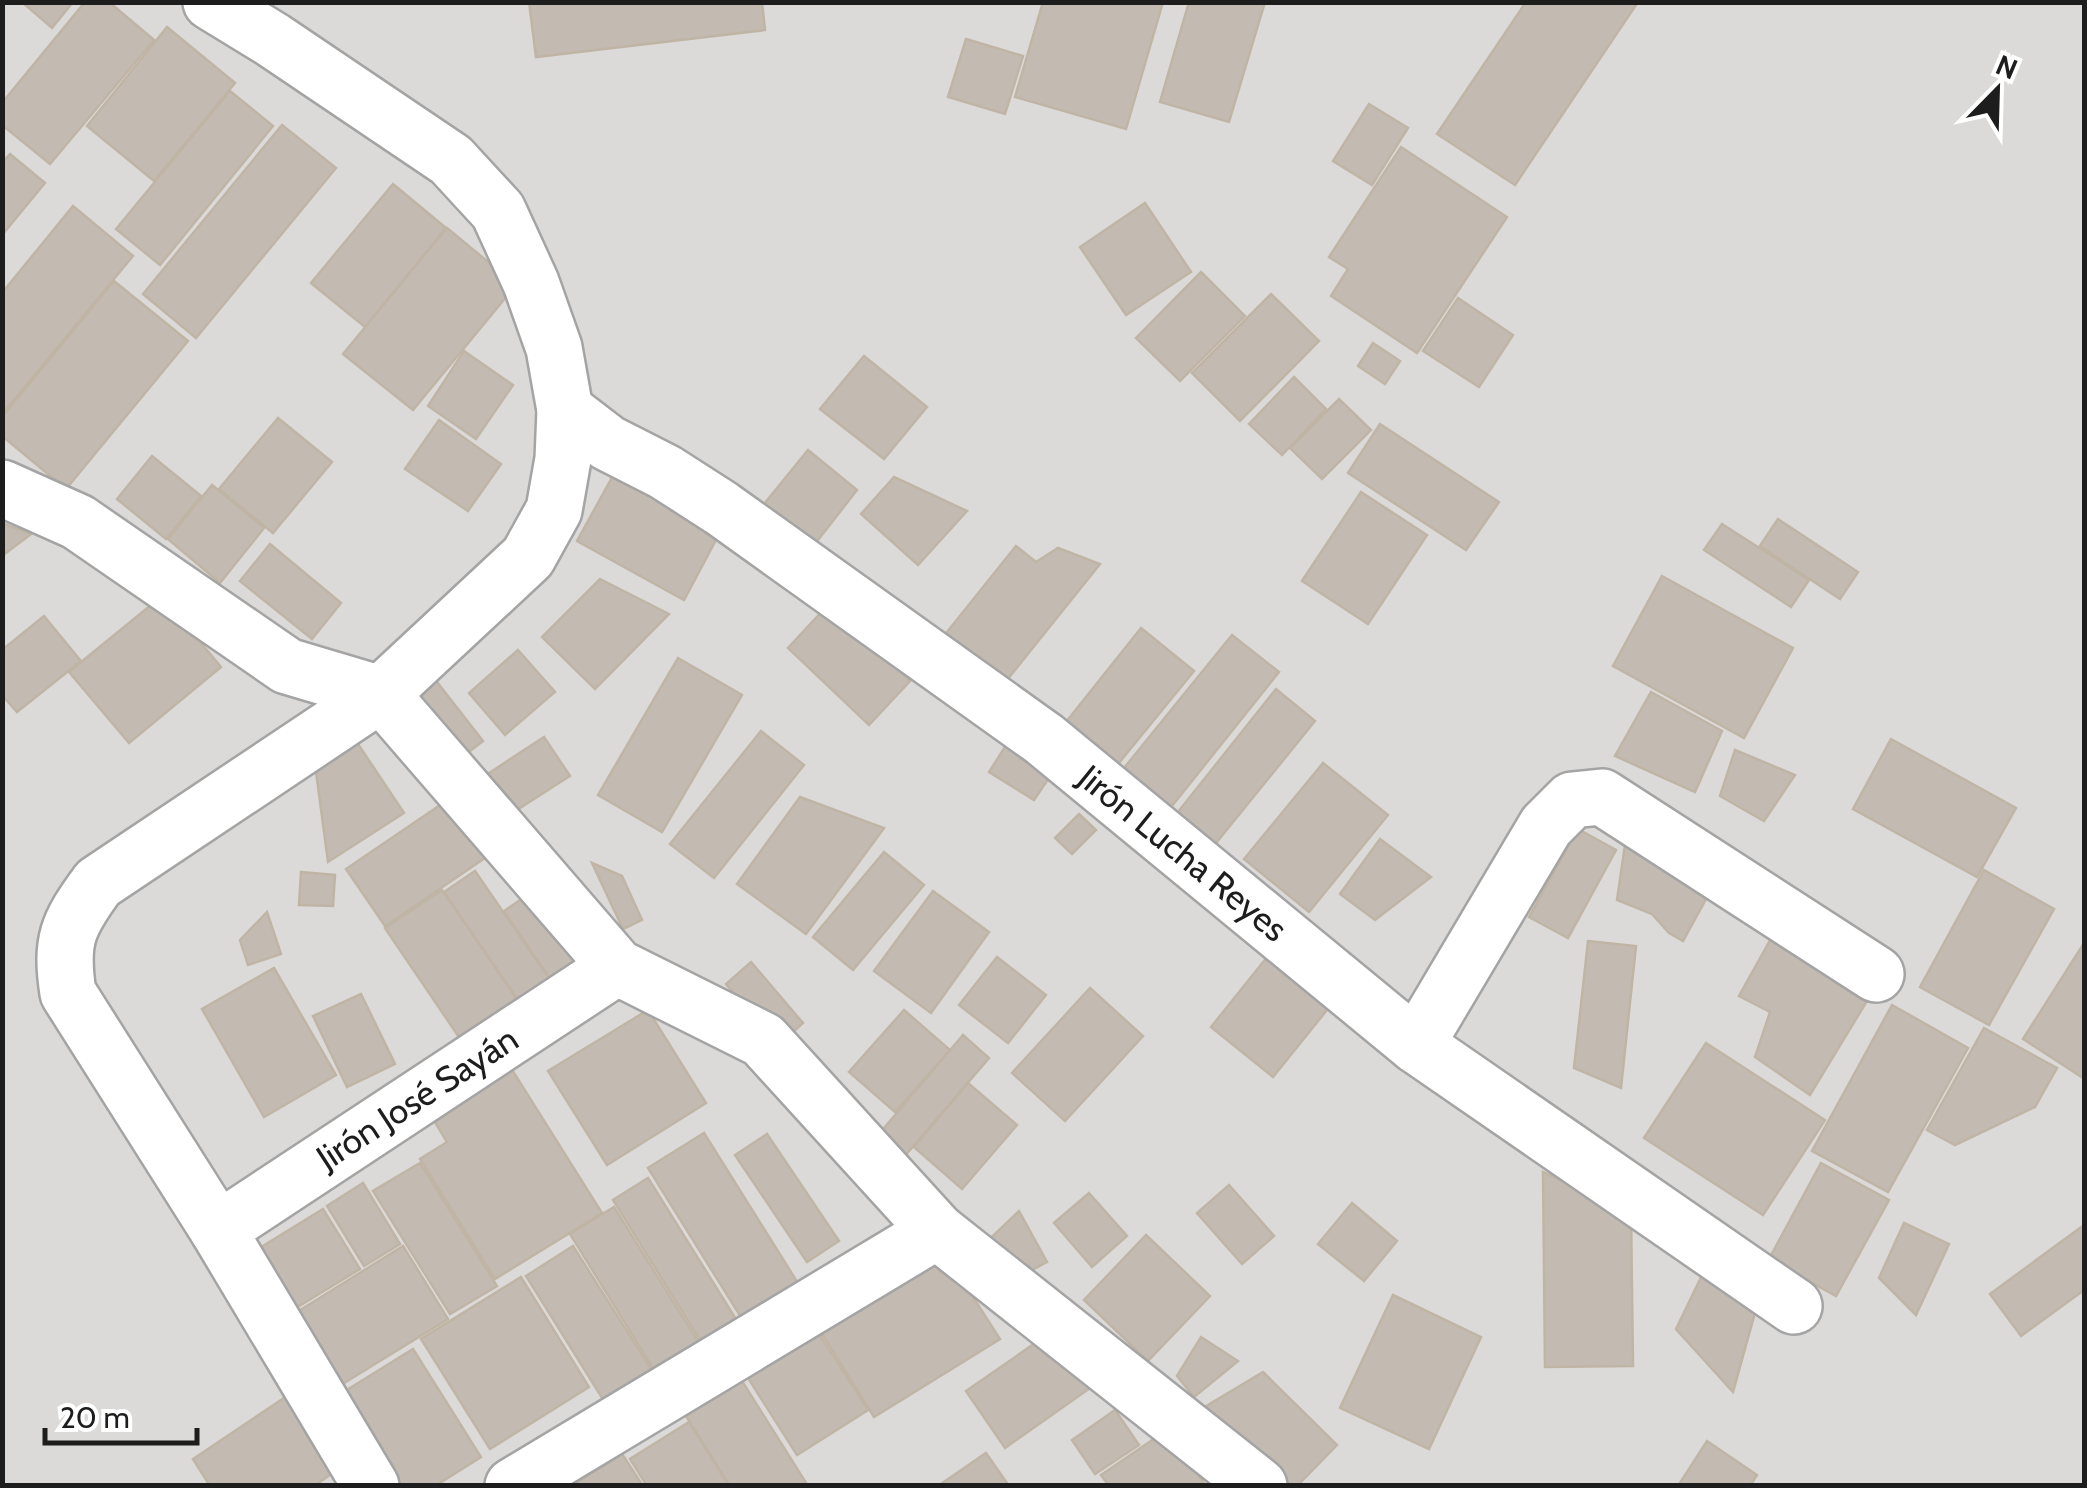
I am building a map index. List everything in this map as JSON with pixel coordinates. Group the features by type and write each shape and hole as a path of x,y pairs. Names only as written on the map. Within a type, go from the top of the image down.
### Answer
{"street":[{"path":"212,2 452,160 498,210 531,283 554,348 565,410 564,459 554,510 528,557 381,694 98,883 74,916 62,957 68,993 218,1230 371,1486"},
{"name":"Jirón Lucha Reyes","path":"565,410 608,442 721,508 1044,739 1416,1046 1794,1306"},
{"path":"2,488 78,522 287,666 381,694 617,967 763,1040 938,1231 1259,1486"},
{"path":"1416,1046 1546,826 1572,800 1602,796 1876,974"},
{"name":"Jirón José Sayán","path":"218,1230 617,967"},
{"path":"513,1486 938,1231"}],"shaded area":[{"path":"3,3 2084,3 2084,1485 3,1485"}],"building":[{"path":"22,2 73,2 52,28"},
{"path":"85,2 109,2 154,40 50,164 2,125 2,103"},
{"path":"529,2 762,2 765,30 536,57"},
{"path":"1043,2 1163,2 1126,129 1015,97"},
{"path":"1189,2 1265,2 1229,122 1160,102"},
{"path":"1526,2 1638,2 1515,185 1437,134"},
{"path":"167,27 235,83 154,181 87,126"},
{"path":"966,39 1023,56 1005,114 948,97"},
{"path":"230,91 273,126 160,265 116,229"},
{"path":"1369,104 1408,128 1372,185 1333,161"},
{"path":"282,125 336,168 196,338 143,294"},
{"path":"1401,147 1507,217 1417,353 1331,296 1348,269 1329,257"},
{"path":"10,154 45,183 2,235 2,163"},
{"path":"393,184 446,228 365,327 311,283"},
{"path":"1145,203 1191,272 1126,315 1080,247"},
{"path":"73,206 133,256 3,413 2,293"},
{"path":"447,228 516,285 413,410 343,354"},
{"path":"1201,272 1245,316 1180,381 1136,338"},
{"path":"114,281 188,341 66,489 2,436 2,417"},
{"path":"1271,294 1319,341 1240,421 1192,373"},
{"path":"1458,298 1513,335 1479,387 1423,351"},
{"path":"1373,343 1400,361 1385,384 1358,366"},
{"path":"464,351 513,385 476,439 428,406"},
{"path":"864,356 927,407 884,459 820,409"},
{"path":"1294,377 1326,409 1282,455 1249,424"},
{"path":"1339,399 1371,430 1322,479 1290,448"},
{"path":"278,418 332,462 273,533 219,489"},
{"path":"439,420 501,464 468,511 405,469"},
{"path":"1380,424 1499,502 1466,550 1348,473"},
{"path":"808,450 857,490 811,549 760,509"},
{"path":"152,456 201,496 166,539 117,499"},
{"path":"620,463 726,521 684,600 577,541"},
{"path":"894,477 967,511 918,565 861,514"},
{"path":"212,485 264,528 220,583 168,539"},
{"path":"1361,492 1427,535 1368,624 1302,581"},
{"path":"1778,519 1858,572 1840,599 1760,546"},
{"path":"2,523 31,534 2,556"},
{"path":"1722,524 1809,580 1791,607 1704,550"},
{"path":"270,544 341,603 312,639 240,581"},
{"path":"1016,546 1036,562 1058,548 1100,564 995,695 935,647"},
{"path":"1662,576 1793,648 1744,738 1613,666"},
{"path":"600,579 669,614 595,689 542,637"},
{"path":"162,596 221,667 129,743 69,672"},
{"path":"829,604 910,681 869,725 788,648"},
{"path":"44,616 81,661 17,712 2,695 2,650"},
{"path":"1141,628 1194,671 1114,769 1062,727"},
{"path":"1232,635 1279,672 1168,811 1120,773"},
{"path":"518,650 555,692 505,735 469,693"},
{"path":"678,658 742,695 662,832 598,795"},
{"path":"437,682 483,741 457,761 404,692"},
{"path":"1276,689 1315,721 1212,848 1174,817"},
{"path":"1651,692 1722,731 1695,792 1615,756"},
{"path":"761,731 804,765 714,878 670,844"},
{"path":"544,737 570,776 509,815 483,777"},
{"path":"354,738 404,813 328,862 315,764"},
{"path":"1010,739 1055,769 1034,800 989,772"},
{"path":"1891,739 2016,808 1977,877 1853,809"},
{"path":"1735,750 1795,775 1764,821 1720,796"},
{"path":"1323,763 1388,815 1309,912 1244,859"},
{"path":"452,797 491,854 385,926 346,869"},
{"path":"800,797 884,828 806,934 737,884"},
{"path":"1079,814 1096,830 1072,854 1055,838"},
{"path":"1578,829 1616,850 1568,938 1529,917"},
{"path":"1627,831 1717,879 1683,941 1669,933 1652,914 1617,900"},
{"path":"1380,839 1431,877 1375,920 1340,894"},
{"path":"884,852 924,885 853,970 813,937"},
{"path":"592,863 622,876 642,920 623,929"},
{"path":"1984,870 2054,909 1989,1025 1920,987"},
{"path":"475,871 556,989 525,1010 444,892"},
{"path":"301,872 335,875 333,906 299,905"},
{"path":"538,888 584,955 549,977 504,911"},
{"path":"442,890 524,1010 467,1049 385,928"},
{"path":"933,891 989,932 931,1013 874,971"},
{"path":"267,912 281,954 248,965 240,940"},
{"path":"1773,935 1873,991 1810,1095 1755,1057 1770,1012 1739,996"},
{"path":"1588,941 1636,946 1621,1088 1574,1068"},
{"path":"2084,943 2084,1076 2083,1078 2023,1039"},
{"path":"1268,956 1331,1005 1273,1077 1211,1027"},
{"path":"997,957 1046,995 1008,1043 959,1005"},
{"path":"751,962 803,1023 779,1045 726,984"},
{"path":"274,968 336,1075 264,1117 202,1009"},
{"path":"1090,988 1143,1036 1065,1121 1012,1073"},
{"path":"361,994 395,1064 347,1087 313,1016"},
{"path":"1892,1005 1968,1048 1888,1192 1812,1151"},
{"path":"648,1010 706,1103 607,1165 548,1071"},
{"path":"904,1010 950,1050 895,1112 849,1072"},
{"path":"1984,1028 2057,1068 2035,1107 1955,1145 1927,1130"},
{"path":"963,1035 989,1058 904,1157 878,1135"},
{"path":"1706,1043 1825,1120 1763,1215 1644,1138"},
{"path":"509,1065 602,1213 495,1279 420,1159 447,1142 430,1114"},
{"path":"968,1083 1017,1125 962,1189 914,1147"},
{"path":"704,1133 801,1288 744,1322 648,1168"},
{"path":"767,1134 839,1241 807,1262 735,1155"},
{"path":"420,1163 497,1286 450,1314 373,1191"},
{"path":"1821,1163 1889,1200 1836,1296 1769,1259"},
{"path":"1543,1172 1631,1211 1633,1366 1545,1367"},
{"path":"648,1178 739,1324 703,1345 613,1200"},
{"path":"363,1183 400,1244 364,1266 327,1206"},
{"path":"1229,1185 1274,1236 1242,1264 1197,1213"},
{"path":"1089,1193 1127,1236 1092,1267 1054,1223"},
{"path":"1352,1203 1397,1241 1364,1281 1318,1244"},
{"path":"614,1207 699,1343 654,1370 570,1234"},
{"path":"323,1209 360,1269 286,1314 250,1254"},
{"path":"1019,1211 1047,1262 1015,1279 975,1253"},
{"path":"1904,1223 1949,1244 1916,1315 1879,1278"},
{"path":"2084,1225 2084,1290 2021,1336 1990,1294"},
{"path":"1146,1235 1210,1296 1148,1361 1084,1300"},
{"path":"403,1246 448,1319 331,1391 286,1319"},
{"path":"573,1246 653,1372 604,1401 526,1276"},
{"path":"946,1255 1000,1339 874,1417 822,1334"},
{"path":"1707,1265 1758,1302 1733,1392 1676,1329"},
{"path":"521,1277 589,1387 490,1449 421,1339"},
{"path":"1393,1295 1481,1337 1429,1449 1340,1408"},
{"path":"1054,1330 1093,1386 1005,1448 966,1391"},
{"path":"819,1334 868,1410 797,1455 748,1378"},
{"path":"1201,1337 1238,1361 1194,1397 1177,1376"},
{"path":"413,1349 481,1457 435,1486 395,1486 339,1395"},
{"path":"1263,1372 1337,1445 1297,1486 1275,1486 1198,1411"},
{"path":"742,1381 808,1486 730,1486 686,1416"},
{"path":"290,1394 340,1468 314,1486 210,1486 193,1459"},
{"path":"1115,1410 1139,1445 1095,1474 1072,1440"},
{"path":"689,1422 729,1486 647,1486 630,1459"},
{"path":"1167,1430 1206,1486 1109,1486 1101,1475"},
{"path":"1707,1441 1757,1475 1750,1486 1678,1486"},
{"path":"986,1453 1009,1486 938,1486"},
{"path":"622,1454 643,1486 572,1486"}]}
